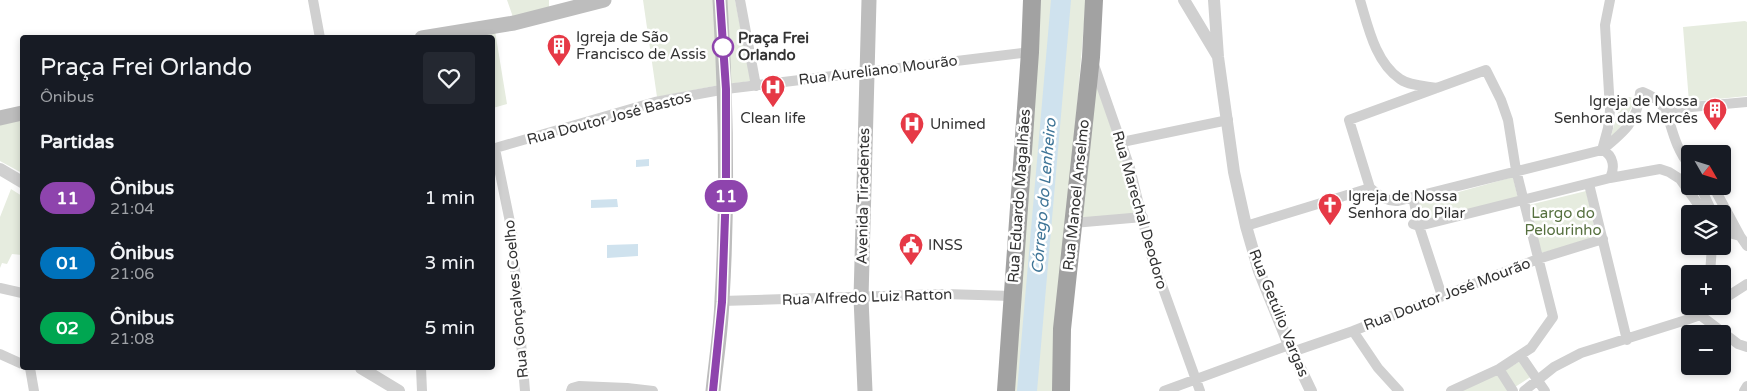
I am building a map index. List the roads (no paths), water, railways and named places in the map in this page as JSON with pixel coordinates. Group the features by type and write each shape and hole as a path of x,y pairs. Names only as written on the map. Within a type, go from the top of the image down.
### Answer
{"highway":[{"name":"Rua Eduardo Magalhães","path":"1006,391 1032,0"},
{"name":"Rua Manoel Anselmo","path":"1061,391 1062,329 1091,57 1094,0"}],"main road":[{"path":"440,35 514,23 604,0"},
{"path":"713,391 722,302 726,189 726,89 720,0"},
{"name":"Avenida Tiradentes","path":"865,391 861,298 869,0"},
{"path":"0,118 20,113"}],"street":[{"path":"313,0 319,35"},
{"path":"740,0 756,86"},
{"path":"1184,0 1218,57"},
{"name":"Rua Getúlio Vargas","path":"1214,0 1218,57 1234,172 1246,226 1259,271 1291,349 1311,391"},
{"path":"1360,0 1379,55 1395,74 1407,82 1438,88"},
{"path":"1602,150 1608,128 1610,110 1604,25 1610,0"},
{"name":"Rua Aureliano Mourão","path":"726,89 1030,52"},
{"name":"Rua Marechal Deodoro","path":"1091,57 1122,142 1143,217 1145,236 1151,255 1200,391"},
{"path":"1451,391 1499,369 1521,356 1531,348 1553,317 1516,170 1508,120 1501,100 1486,70 1349,120 1370,188 1390,201 1413,197 1516,170 1602,150 1616,140 1630,123 1638,108 1640,92 1653,96 1658,100 1667,114 1681,155"},
{"name":"Rua Doutor José Bastos","path":"495,149 655,102 726,89"},
{"path":"1667,114 1691,107 1747,102"},
{"path":"1122,142 1228,120"},
{"path":"1602,150 1607,152 1613,163 1613,171 1610,178"},
{"name":"Rua Gonçalves Coelho","path":"495,154 512,232 525,391"},
{"path":"0,169 20,181"},
{"path":"1416,225 1610,178 1654,170 1664,170 1673,174 1684,183 1699,205"},
{"path":"1589,184 1627,340"},
{"path":"1246,226 1370,188"},
{"path":"1718,195 1747,246"},
{"path":"1413,197 1416,225 1442,296"},
{"path":"1072,223 1143,217"},
{"path":"1731,234 1740,236"},
{"name":"Rua Doutor José Mourão","path":"1164,391 1196,378 1353,331 1538,259 1603,239"},
{"path":"1731,294 1747,284"},
{"path":"0,288 20,293"},
{"name":"Rua Alfredo Luiz Ratton","path":"722,302 945,294 1012,296"},
{"path":"1524,391 1554,367 1581,353 1627,340 1700,315 1738,344 1747,347"},
{"path":"1353,331 1378,368 1399,391"},
{"path":"0,354 20,363"},
{"path":"1521,356 1545,391"},
{"path":"1499,369 1513,391"},
{"path":"30,370 34,391"},
{"path":"364,370 399,391"},
{"path":"421,370 422,391"},
{"path":"571,391 572,388 578,386 652,391"},
{"path":"1744,391 1747,386"}],"water":[{"path":"649,159 649,166 636,167 636,160"},
{"path":"617,199 618,207 591,208 591,200"},
{"path":"638,244 638,256 607,258 607,245"}],"waterway":[{"name":"Córrego do Lenheiro","path":"1027,391 1061,0"}],"place":[{"name":"Praça Frei Orlando","path":"723,47"},
{"name":"Igreja de São Francisco de Assis","path":"559,67"},
{"name":"Clean life","path":"773,108"},
{"name":"Igreja de Nossa Senhora das Mercês","path":"1715,131"},
{"name":"Unimed","path":"912,145"},
{"name":"Igreja de Nossa Senhora do Pilar","path":"1330,226"},
{"name":"INSS","path":"911,266"}],"park label":[{"name":"Largo do Pelourinho","path":"1563,222"}]}
